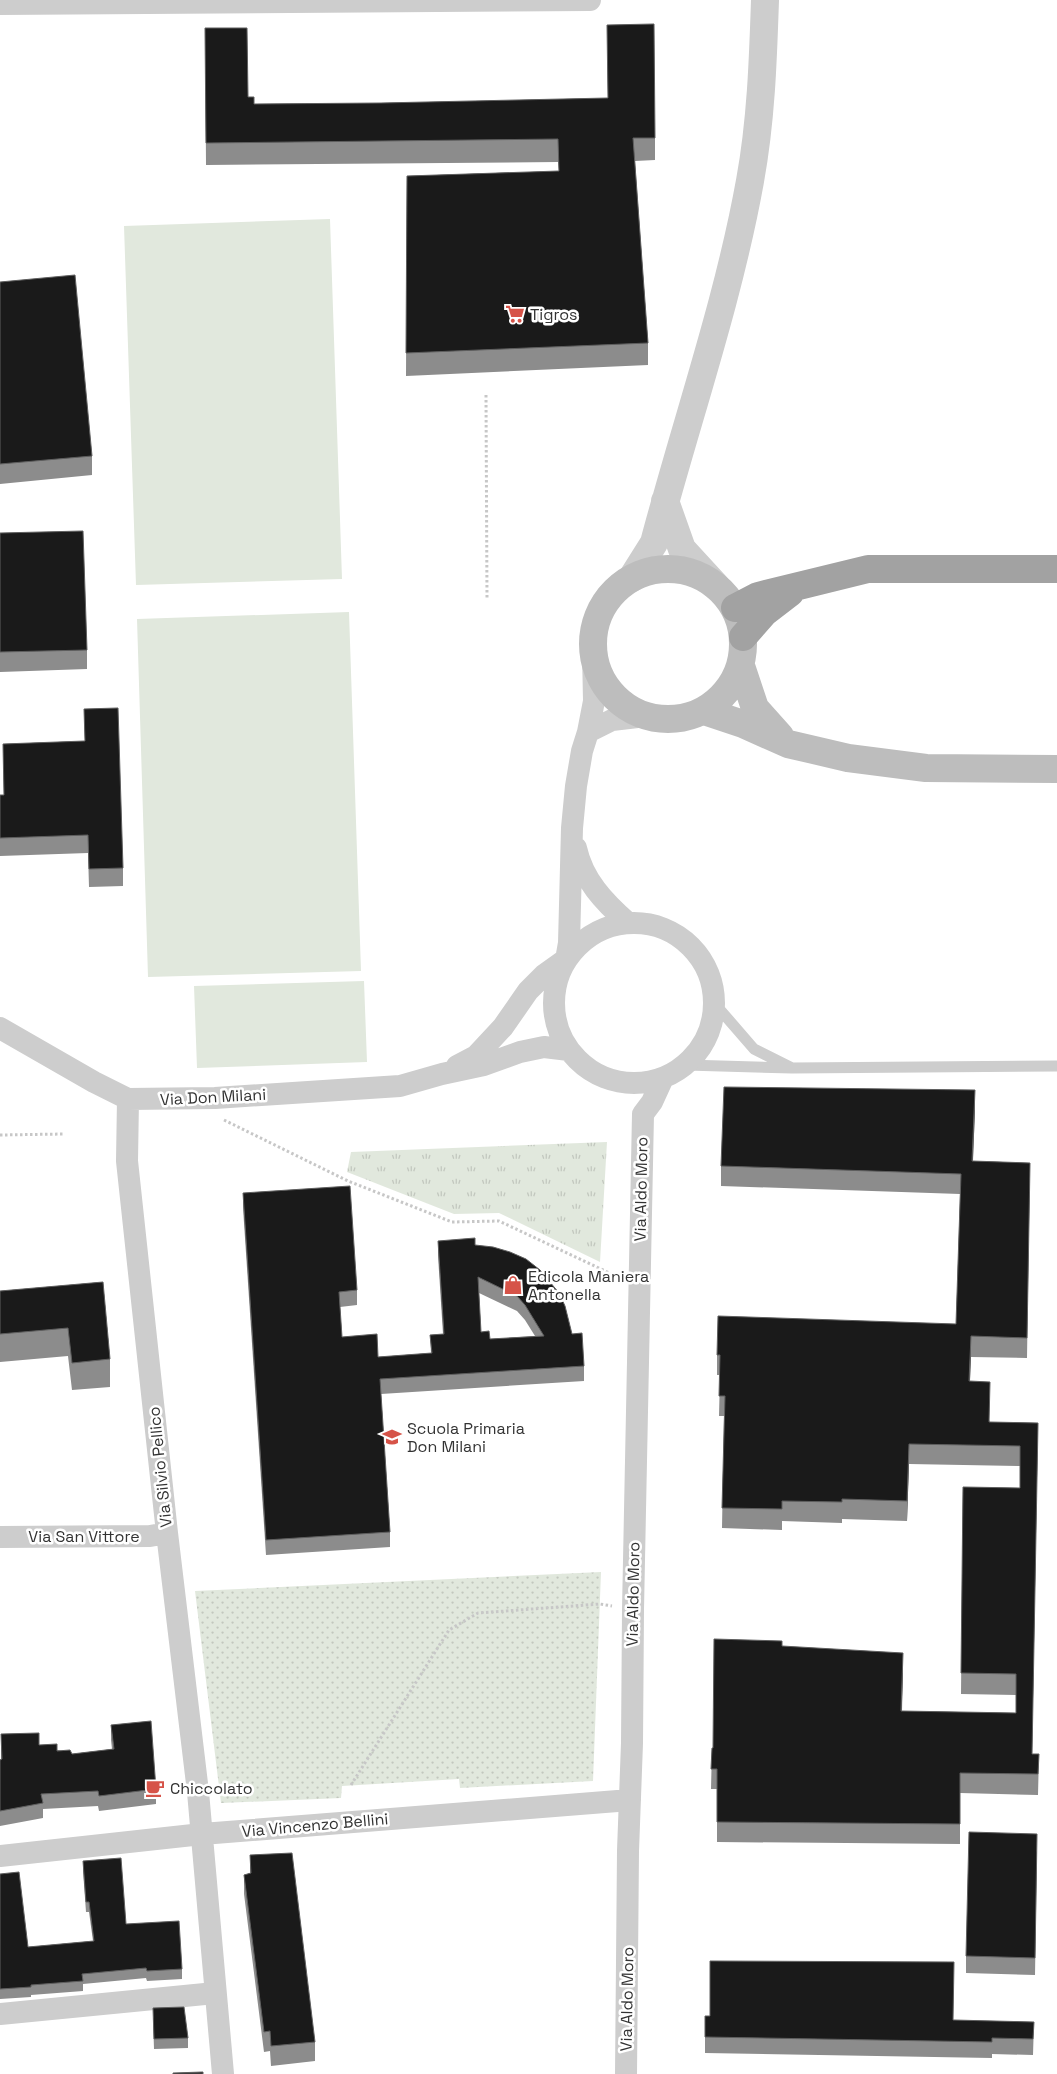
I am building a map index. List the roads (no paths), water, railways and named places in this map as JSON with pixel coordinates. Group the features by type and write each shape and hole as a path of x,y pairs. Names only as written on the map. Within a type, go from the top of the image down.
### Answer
{"highway":[{"path":"735,608 758,596 868,569 1057,569"},
{"path":"743,637 764,613 801,584"}],"main road":[{"path":"741,666 727,692 704,711 676,719 646,716 620,702 610,692 596,666 593,652 593,637 601,609 620,586 646,572 675,569 704,578 716,586 735,608 740,622 743,637 741,666 755,708 788,744"},
{"path":"704,711 743,724 788,744 848,758 926,768 1057,770"}],"street":[{"path":"0,4 588,0"},
{"path":"632,578 654,543 724,294 750,181 761,103 765,0"},
{"path":"665,501 682,549 716,586"},
{"path":"566,960 569,943 572,828 580,759 594,701 593,652"},
{"path":"588,732 612,720 646,716"},
{"path":"572,828 578,855 589,883 610,908 628,923"},
{"path":"628,923 650,924 661,927 689,944 697,953 708,972 715,1004 707,1038 695,1057 663,1078 643,1083 613,1081 586,1067 569,1050 558,1029 554,1005 556,982 566,960 574,950 593,934 616,925 628,923"},
{"name":"Via Don Milani","path":"442,1074 476,1056 503,1028 528,991 544,976 566,960"},
{"name":"Via Don Milani","path":"0,1028 94,1082 128,1099 215,1098 400,1086 484,1065 520,1052 544,1048 569,1050"},
{"name":"Via Aldo Moro","path":"626,2074 643,1114 652,1102 663,1078"},
{"name":"Via Aldo Moro","path":"613,1081 643,1114"},
{"name":"Via Silvio Pellico","path":"128,1099 127,1161 202,1834 223,2074"},
{"name":"Via San Vittore","path":"0,1536 150,1536 167,1533"},
{"name":"Via Vincenzo Bellini","path":"0,1856 202,1834 630,1800"},
{"path":"0,2014 215,1994"}],"lane":[{"path":"715,1004 754,1049 792,1068"},
{"path":"686,1064 792,1068 1057,1066"}],"place":[{"name":"Tigros","path":"515,314"},
{"name":"Edicola Maniera Antonella","path":"513,1285"},
{"name":"Scuola Primaria Don Milani","path":"392,1437"},
{"name":"Chiccolato","path":"155,1788"}]}
